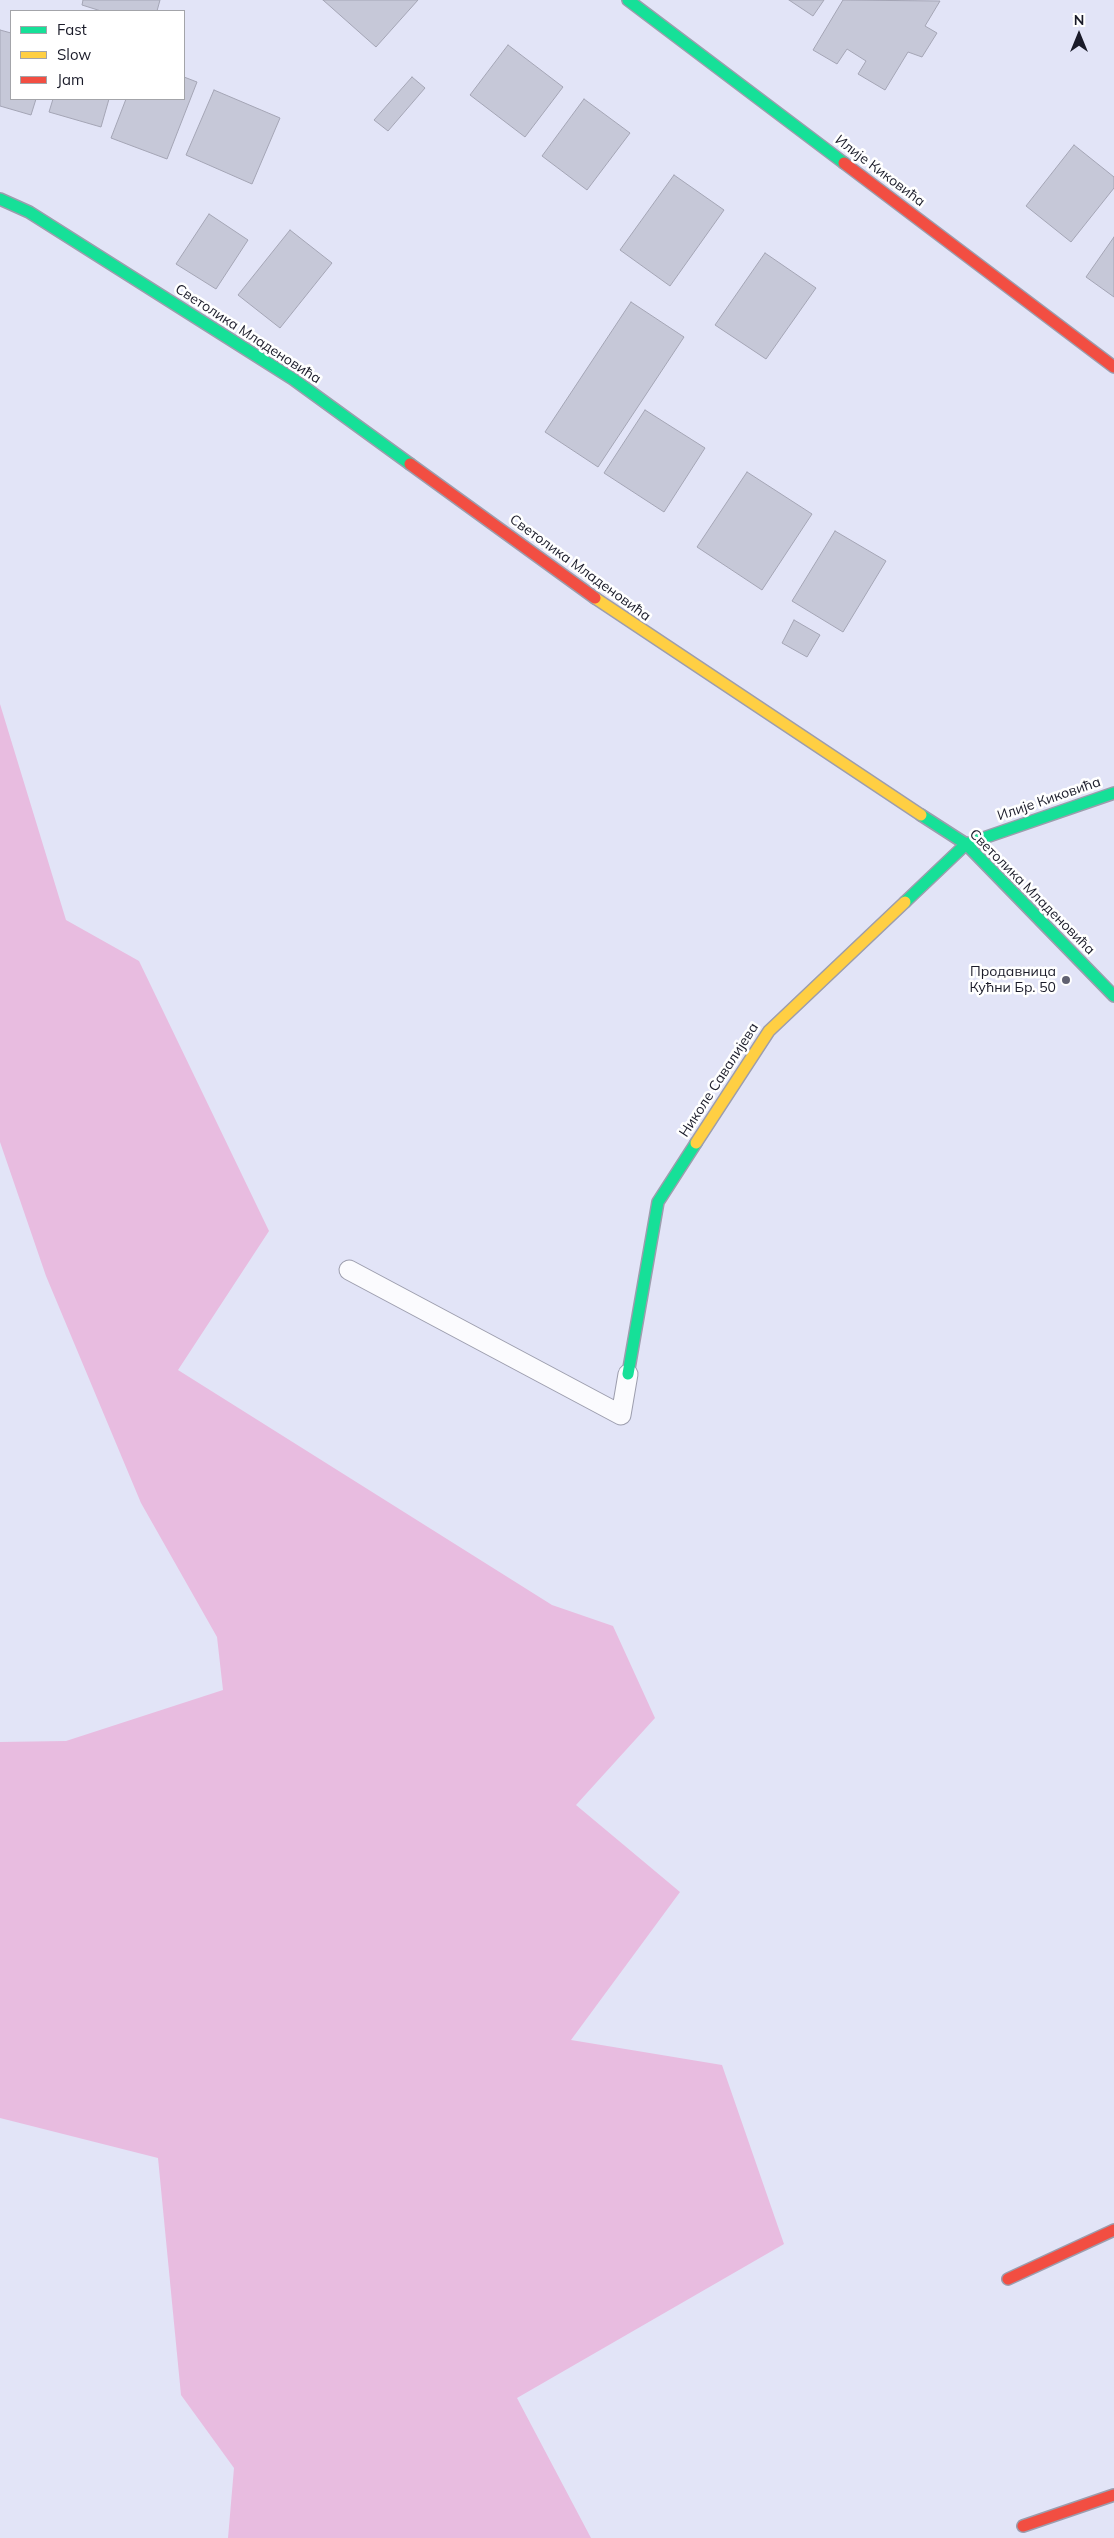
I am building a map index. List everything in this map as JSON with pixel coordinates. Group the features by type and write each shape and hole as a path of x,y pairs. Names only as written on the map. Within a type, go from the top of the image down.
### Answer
{"street":[{"name":"Илије Киковића","path":"628,0 1114,367"},
{"name":"Светолика Младеновића","path":"0,200 29,212 294,379 622,618 966,844 1114,996"},
{"name":"Илије Киковића","path":"966,844 1114,793"},
{"name":"Николе Савалијева","path":"628,1374 658,1202 769,1031 966,844"},
{"path":"1008,2279 1114,2230"},
{"path":"1023,2526 1114,2495"}],"lane":[{"path":"349,1270 621,1415 628,1374"}],"shaded area":[{"path":"0,704 66,920 139,961 269,1231 178,1370 552,1605 613,1626 655,1718 576,1805 680,1892 571,2040 722,2065 784,2244 517,2398 591,2538 228,2538 234,2468 181,2395 158,2158 0,2118 0,1742 66,1741 223,1690 217,1637 141,1503 46,1276 0,1142"}],"building":[{"path":"83,0 160,0 157,10 98,10 82,5"},
{"path":"323,0 418,0 376,47"},
{"path":"789,0 824,0 813,16"},
{"path":"843,0 940,1 925,26 937,33 922,57 908,52 885,90 858,74 866,61 847,49 837,64 813,50"},
{"path":"0,30 10,33 10,100 36,100 31,115 0,106"},
{"path":"508,45 563,87 525,137 470,95"},
{"path":"185,77 197,82 167,159 111,138 126,100 185,100"},
{"path":"412,77 425,88 388,131 374,120"},
{"path":"214,90 280,118 252,184 186,155"},
{"path":"584,99 630,133 587,190 542,156"},
{"path":"53,100 109,100 101,127 49,112"},
{"path":"1074,145 1114,177 1114,188 1071,242 1026,206"},
{"path":"674,175 724,210 670,286 620,250"},
{"path":"209,214 248,240 216,289 176,264"},
{"path":"290,230 332,263 280,328 238,295"},
{"path":"1114,237 1114,297 1086,277"},
{"path":"765,253 816,288 766,359 715,325"},
{"path":"631,302 684,337 598,467 545,432"},
{"path":"645,410 705,448 664,512 604,473"},
{"path":"747,472 812,514 762,590 697,547"},
{"path":"835,531 886,561 843,632 792,601"},
{"path":"794,620 820,635 807,657 782,643"}],"traffic: fast":[{"path":"628,0 844,163"},
{"path":"0,199 29,212 293,379 410,464"},
{"path":"905,902 966,844 1114,793"},
{"path":"921,815 966,844 1114,996"},
{"path":"628,1374 658,1202 696,1143"}],"traffic: slow":[{"path":"595,598 921,815"},
{"path":"696,1143 769,1031 905,902"}],"traffic: jam":[{"path":"844,163 1114,367"},
{"path":"410,464 595,598"},
{"path":"1008,2279 1114,2230"},
{"path":"1023,2526 1114,2495"}],"place":[{"name":"Продавница Кућни Бр. 50","path":"1066,980"}]}
